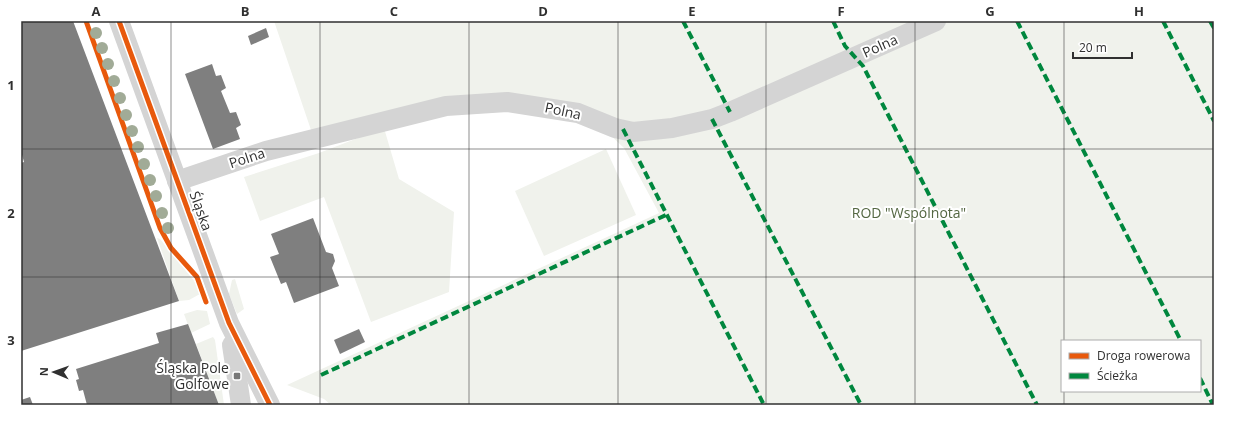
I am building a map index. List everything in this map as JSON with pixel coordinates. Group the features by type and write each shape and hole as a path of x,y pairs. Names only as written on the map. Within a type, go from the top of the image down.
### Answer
{"street":[{"name":"Śląska","path":"119,21 229,323 270,405"},
{"name":"Polna","path":"177,181 266,151 446,106 507,102 578,113 615,128 633,132 672,128 712,119 730,112 936,21"},
{"path":"229,323 241,405"}],"green space":[{"name":"ROD \"Wspólnota\"","path":"274,21 1214,21 1214,405 331,405 324,399 287,385 659,213 624,148 607,132 530,96 311,130"},
{"path":"384,128 399,179 454,212 449,292 371,322 324,197 260,221 244,177 319,153"},
{"path":"606,149 636,215 544,256 515,191"},
{"path":"157,238 160,239 195,282 200,294 189,300 179,301"},
{"path":"235,279 244,309 237,314 229,294 232,280"},
{"path":"197,310 207,311 210,324 191,333 184,314"},
{"path":"213,337 215,340 224,405 219,405 196,344"}],"building":[{"path":"21,21 73,21 179,301 21,351 21,163 24,162 21,151"},
{"path":"266,28 269,37 251,45 248,36"},
{"path":"212,64 216,76 221,75 226,88 221,91 230,113 236,112 241,125 236,128 240,139 213,149 185,74"},
{"path":"313,218 326,252 333,254 335,261 332,268 339,286 294,303 286,282 281,284 270,257 279,254 271,234"},
{"path":"188,324 219,405 87,405 83,390 79,391 76,380 79,379 76,369 159,343 156,333"},
{"path":"359,329 365,342 340,354 334,340"},
{"path":"30,397 33,405 21,405 21,400"}],"marked path":[{"path":"683,21 730,112"},
{"path":"833,21 845,46 863,66 1037,405"},
{"path":"1017,21 1180,340"},
{"path":"1163,21 1214,121"},
{"path":"1210,21 1214,28"},
{"path":"712,119 861,405"},
{"path":"623,129 764,405"},
{"path":"321,375 666,215"},
{"path":"1201,380 1213,405"}],"cycle path":[{"path":"86,21 160,228 171,248 197,277 206,302"},
{"path":"119,21 229,323 270,405"}],"place":[{"name":"Śląska Pole Golfowe","path":"237,376"}]}
